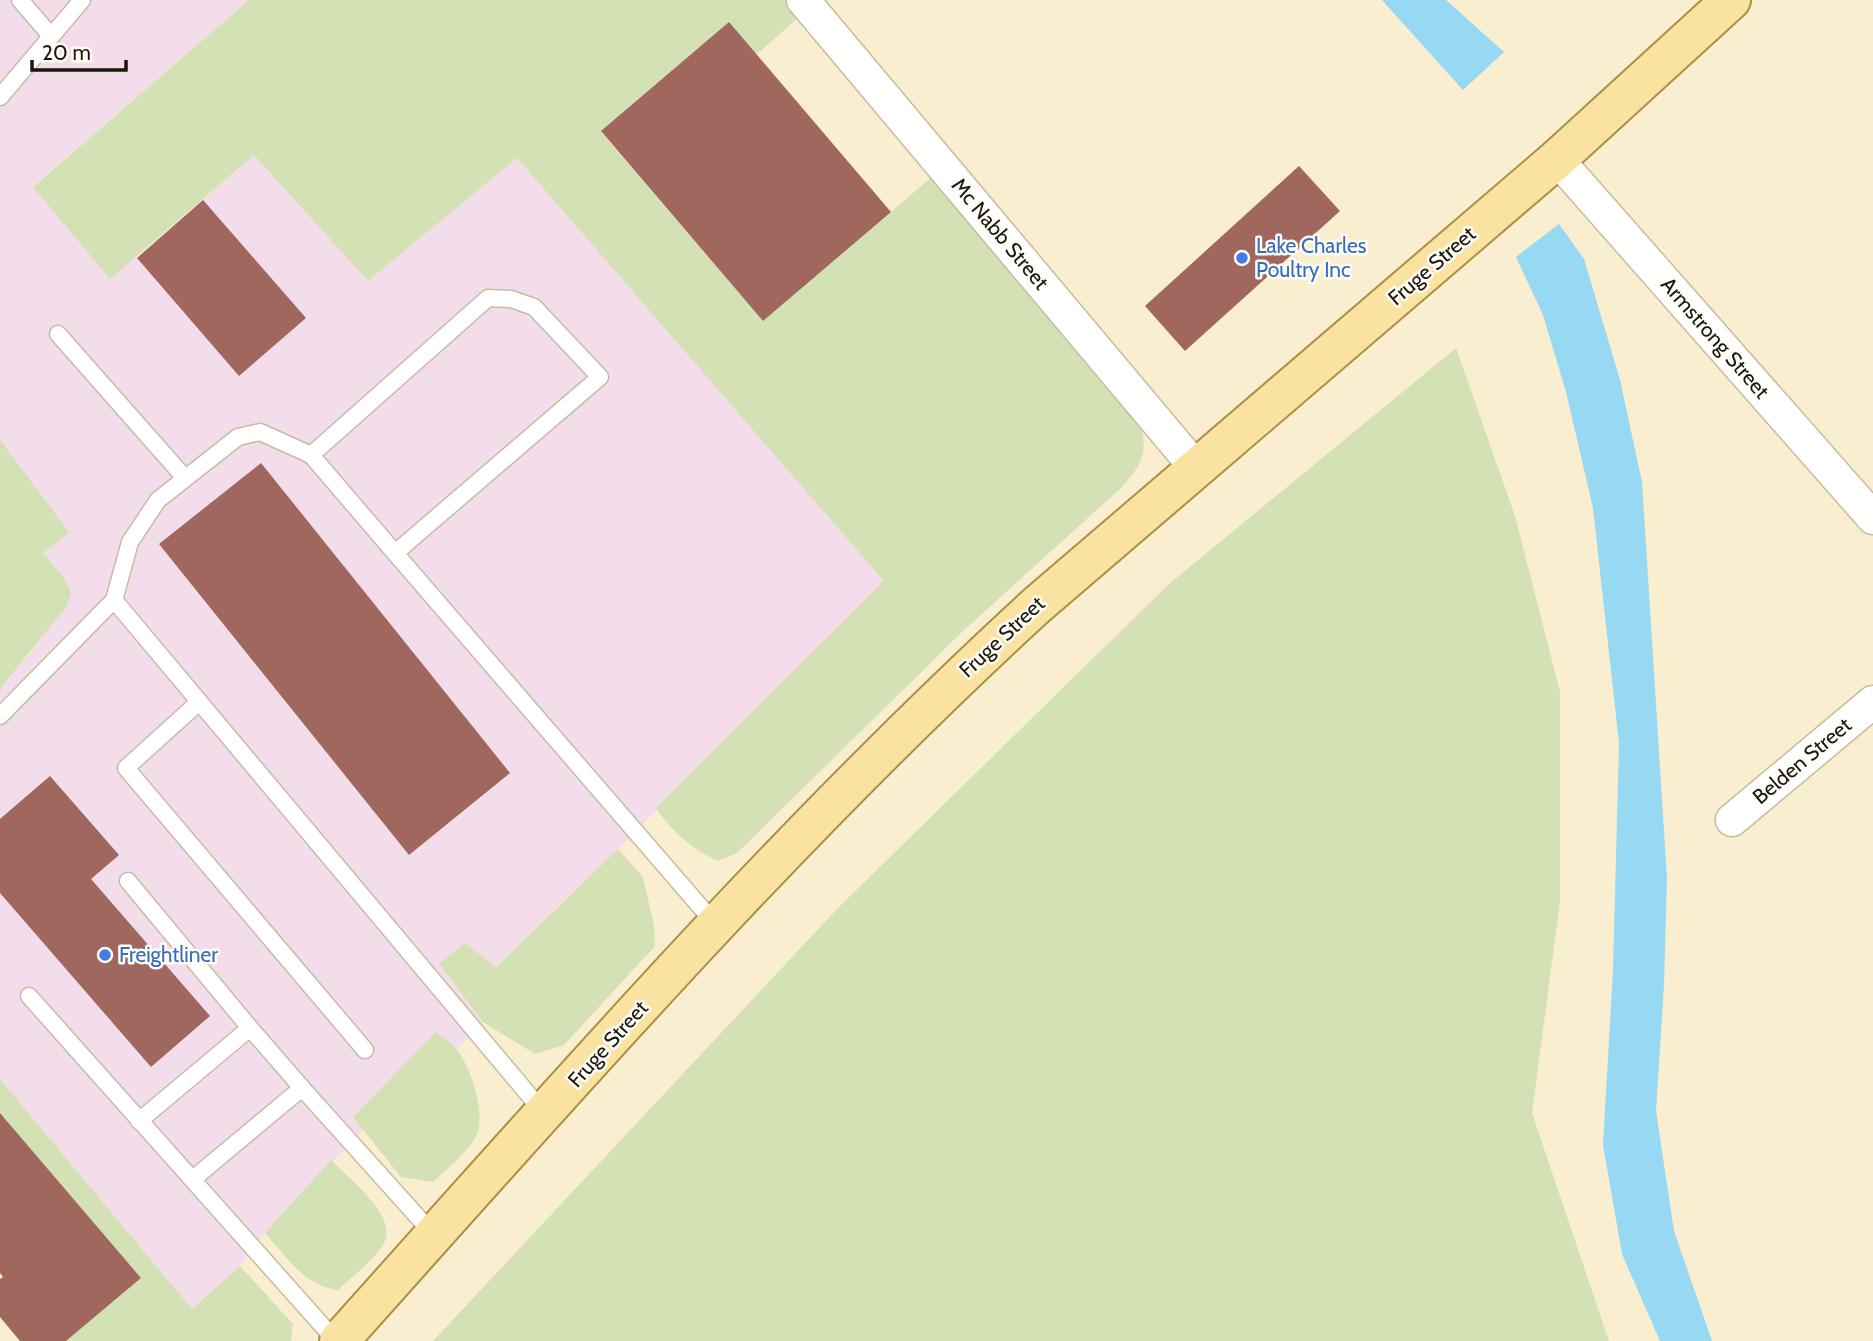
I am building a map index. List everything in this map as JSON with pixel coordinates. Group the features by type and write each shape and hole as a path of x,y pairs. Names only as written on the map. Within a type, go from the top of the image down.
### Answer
{"main road":[{"name":"Fruge Street","path":"337,1341 717,926 888,747 969,667 1196,468 1557,159 1731,0"}],"street":[{"name":"Mc Nabb Street","path":"803,0 1196,468"},
{"name":"Armstrong Street","path":"1557,159 1873,518"},
{"name":"Belden Street","path":"1732,820 1873,702"}],"lane":[{"path":"20,0 51,36"},
{"path":"0,97 82,0"},
{"path":"311,455 488,298 511,299 534,307 600,377 395,553"},
{"path":"58,334 185,478"},
{"path":"0,716 114,600 130,542 158,500 238,437 260,432 311,455 717,926"},
{"path":"114,600 545,1114"},
{"path":"200,702 126,768 365,1050"},
{"path":"128,881 250,1028 434,1235"},
{"path":"29,996 337,1341"},
{"path":"139,1121 250,1028"},
{"path":"193,1180 302,1088"}],"shaded area":[{"path":"0,0 249,0 33,186 137,258 254,155 368,281 517,158 885,581 618,849 495,967 439,965 483,1022 457,1049 436,1032 354,1117 363,1130 265,1233 240,1266 192,1309 0,1079 0,689 37,645 64,578 43,553 68,531 0,440"}],"green space":[{"path":"249,0 785,0 799,17 756,55 729,23 601,132 763,321 932,177 1139,420 1144,449 1139,464 1122,487 962,632 737,853 718,861 708,856 676,832 656,808 884,581 517,158 368,281 254,155 110,279 33,187"},
{"path":"1456,348 1515,516 1560,692 1560,901 1532,1113 1609,1341 433,1341 837,909 1169,584"},
{"path":"0,440 69,532 43,553 64,578 71,593 66,607 0,689"},
{"path":"618,849 643,877 654,926 655,946 564,1045 535,1054 483,1022 439,964 465,943 496,967"},
{"path":"436,1032 457,1050 468,1068 480,1119 479,1129 471,1144 433,1182 401,1177 353,1117"},
{"path":"0,1079 192,1309 240,1266 293,1324 291,1341 66,1341 141,1278 0,1113"},
{"path":"331,1160 370,1198 384,1222 387,1233 375,1256 338,1290 315,1283 306,1277 265,1233"}],"water":[{"path":"1382,0 1446,0 1504,52 1463,90"},
{"path":"1559,224 1584,259 1620,380 1642,482 1667,878 1656,1111 1674,1231 1712,1341 1660,1341 1622,1254 1603,1145 1613,970 1619,743 1593,508 1566,392 1543,315 1516,257"}],"building":[{"path":"729,22 891,212 763,321 601,131"},
{"name":"Lake Charles Poultry Inc","path":"1299,166 1340,211 1185,351 1145,306"},
{"path":"203,200 306,318 239,376 137,258"},
{"path":"261,463 510,773 409,855 159,544"},
{"name":"Freightliner","path":"50,776 119,855 91,879 210,1016 151,1067 0,893 0,819"},
{"path":"0,1113 141,1278 66,1341 20,1341 0,1317 0,1279 3,1277 0,1273"}],"place":[{"name":"Lake Charles Poultry Inc","path":"1242,258"},
{"name":"Freightliner","path":"105,955"}]}
